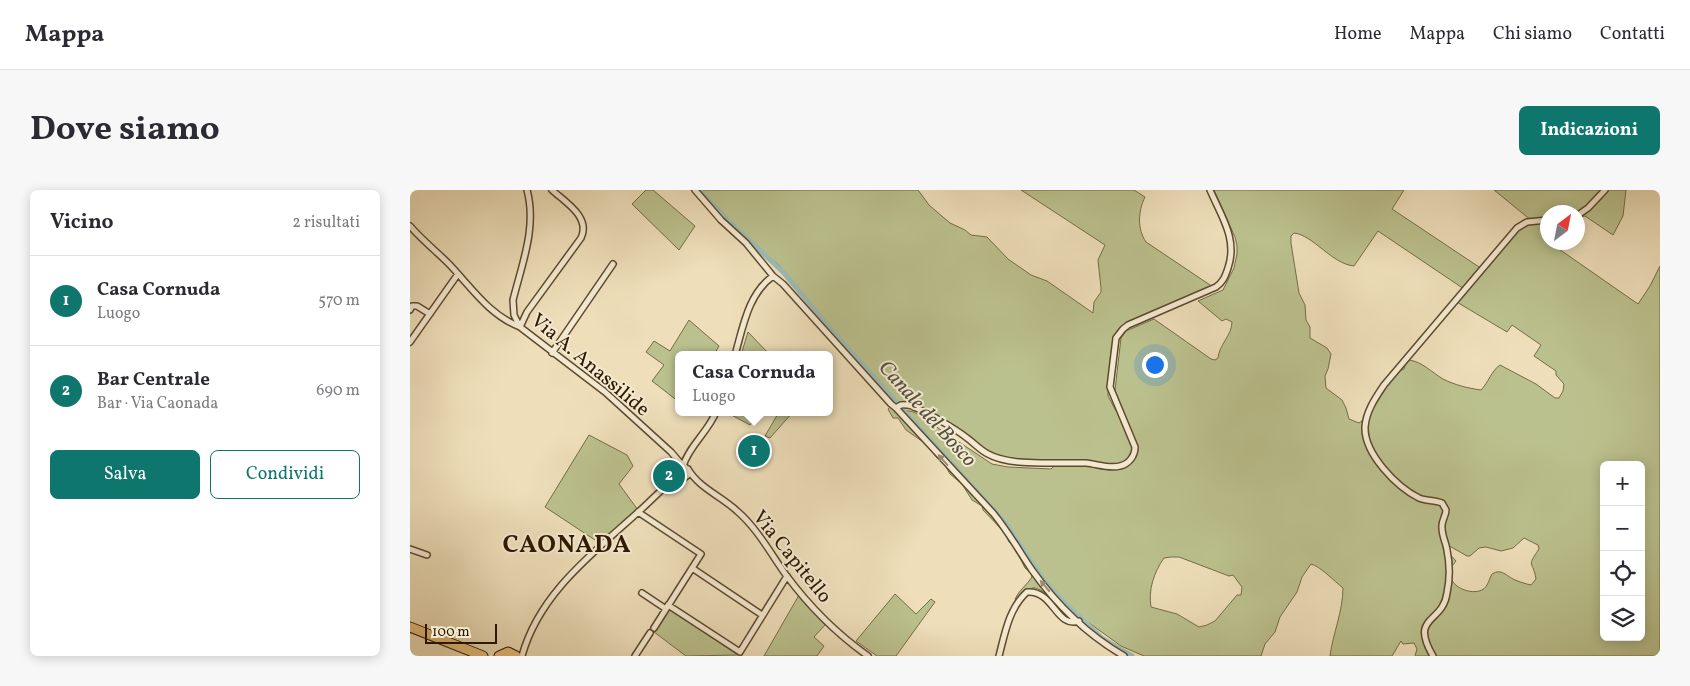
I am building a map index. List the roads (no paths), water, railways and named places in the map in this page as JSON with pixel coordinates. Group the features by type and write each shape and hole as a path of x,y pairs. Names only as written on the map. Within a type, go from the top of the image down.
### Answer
{"main road":[{"path":"410,626 482,655 499,655 505,652 514,654"}],"street":[{"name":"Via A. Anassilide","path":"527,190 530,226 513,309 515,320 520,327 605,392 685,467"},
{"path":"695,190 721,220 746,243 773,276 783,284 891,404 917,408 964,436 980,450 1002,460 1118,467 1126,464 1134,455 1135,447 1110,387 1116,338 1128,325 1216,287 1224,279 1232,258 1232,244 1210,190"},
{"path":"1585,210 1605,190"},
{"path":"410,226 494,313 520,327 527,312 583,233 583,224 578,213 556,191"},
{"path":"1433,656 1426,643 1424,630 1428,620 1442,608 1447,593 1450,566 1442,525 1446,510 1442,502 1424,500 1390,477 1384,470 1372,450 1366,433 1368,414 1384,385 1517,228 1527,222 1540,221"},
{"path":"552,352 613,264"},
{"path":"410,342 458,274"},
{"path":"736,351 752,300 773,276"},
{"path":"410,310 412,306 417,306 430,314"},
{"path":"898,406 996,517 1041,581 1078,621 1099,640 1124,656"},
{"path":"683,475 685,459 713,416"},
{"path":"678,461 683,475"},
{"path":"522,656 530,630 553,593 575,570 672,480 689,472 685,467"},
{"name":"Via Capitello","path":"683,475 737,511 758,534 787,576 821,615 868,656"},
{"path":"638,512 701,554 654,628"},
{"path":"410,549 427,555"},
{"path":"692,568 762,615"},
{"path":"642,593 740,652 787,576"},
{"path":"999,656 1012,615 1020,599 1027,592 1040,593 1058,614 1069,622 1078,621"},
{"path":"635,656 650,633"},
{"path":"514,654 525,646"}],"waterway":[{"name":"Canale del Bosco","path":"699,190 724,217 783,272 833,332 1006,524 1044,581 1103,639 1132,656"}],"place":[{"name":"Casa Cornuda","path":"754,451"},
{"name":"Bar Centrale","path":"669,476"}],"district":[{"name":"CAONADA","path":"567,543"}]}
